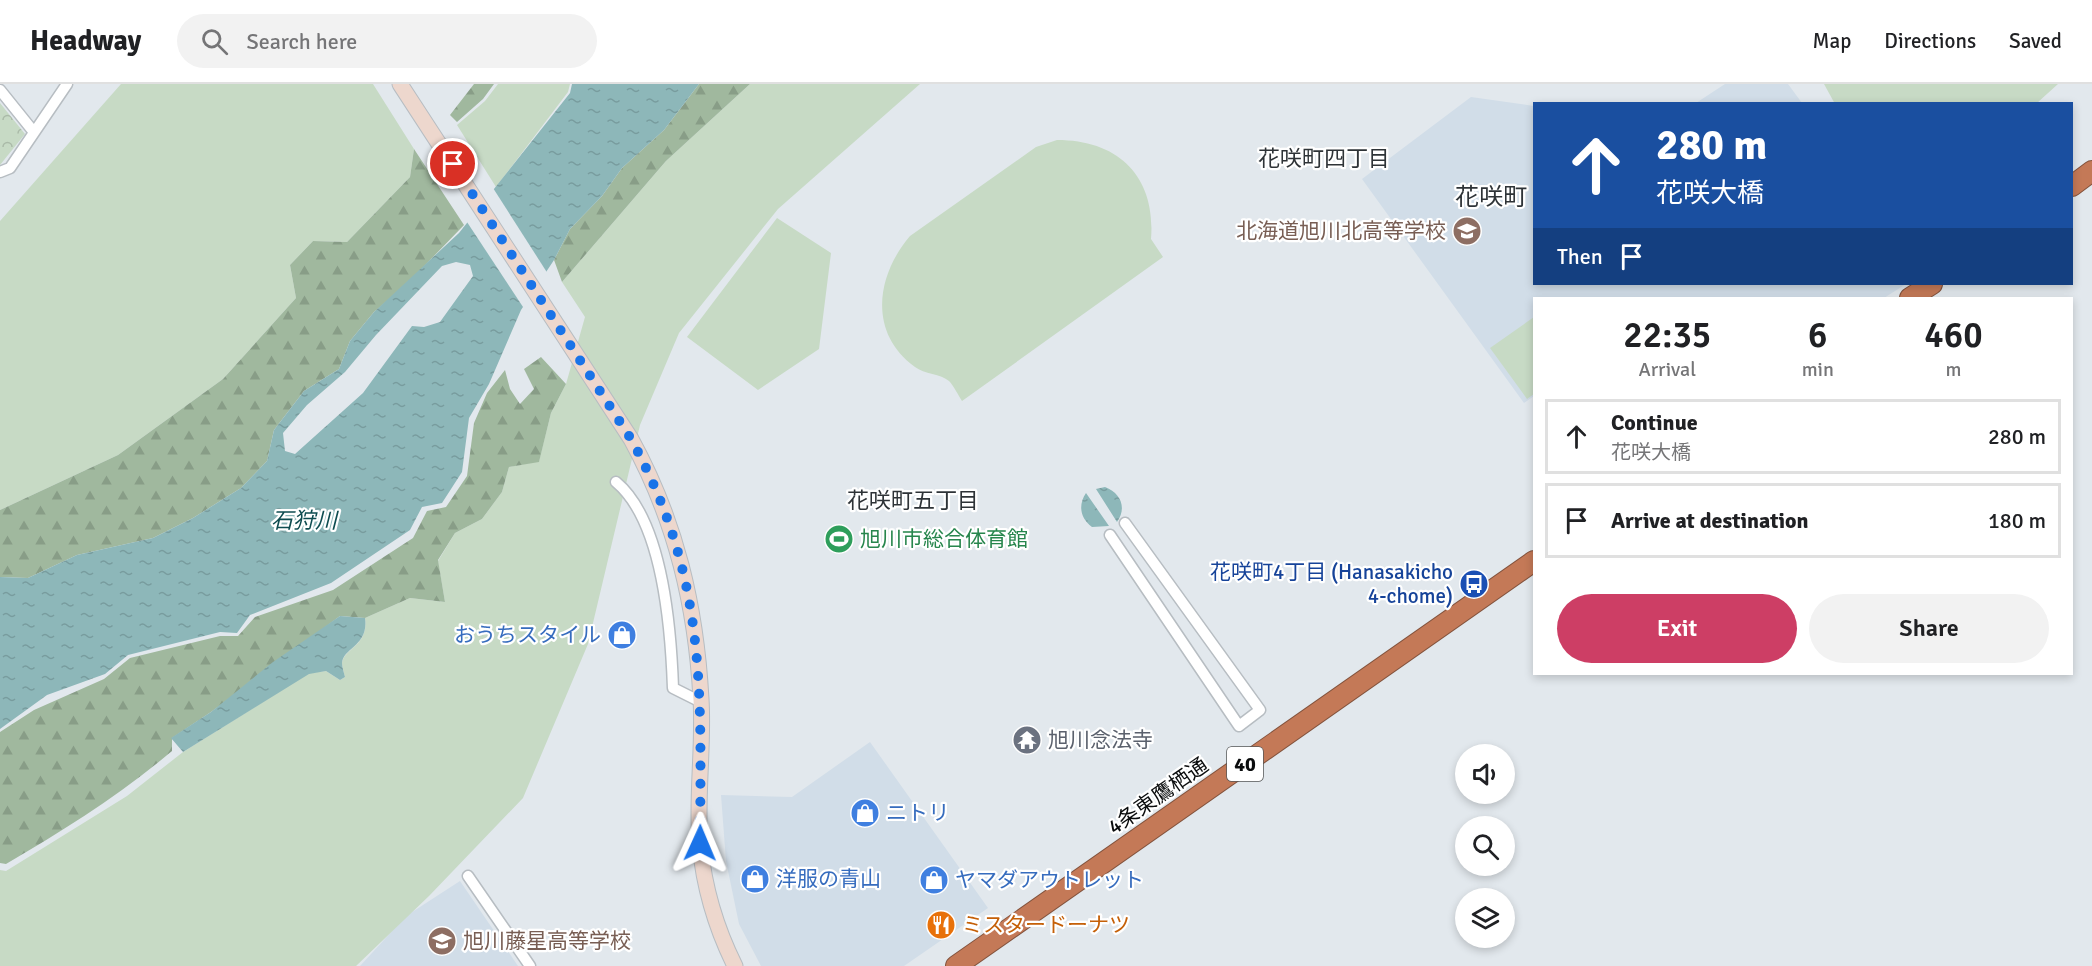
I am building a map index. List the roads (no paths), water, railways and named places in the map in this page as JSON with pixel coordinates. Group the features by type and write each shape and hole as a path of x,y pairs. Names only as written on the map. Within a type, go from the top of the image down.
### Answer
{"highway":[{"path":"2073,185 2092,171"},
{"path":"1912,297 1930,285"},
{"name":"4条東鷹栖通","path":"956,966 1533,562"}],"street":[{"path":"0,172 10,168 67,84"},
{"path":"400,84 609,404 651,476 673,532 686,580 696,638 701,702 700,843 705,882 712,912 735,966"},
{"path":"0,90 33,131"},
{"path":"616,482 627,491 639,509 661,573 671,630 673,688 701,702"},
{"path":"1110,535 1239,726 1260,710 1125,523"},
{"path":"468,876 530,966"}],"water":[{"name":"石狩川","path":"572,84 699,84 664,130 622,168 602,196 570,229 554,260 521,310 489,384 469,418 462,472 442,503 422,507 410,530 331,583 250,615 237,633 220,632 128,655 105,674 47,695 0,729 0,577 28,578 77,555 153,538 193,518 241,488 267,461 274,430 304,391 339,369 350,341 374,312 459,233 570,93","holes":["456,262 470,265 473,276 440,322 424,327 412,326 363,393 295,454 285,451 283,433 307,405 345,372 376,335 442,266"]},
{"path":"1105,487 1115,493 1121,502 1122,511 1117,522 1096,489"},
{"path":"1086,493 1109,526 1092,527 1085,520 1081,507"},
{"path":"340,616 365,618 365,627 360,641 343,658 345,677 340,680 326,671 309,674 183,752 171,738 211,712 273,662"}],"place":[{"name":"北海道旭川北高等学校","path":"1467,231"},
{"name":"旭川市総合体育館","path":"839,539"},
{"name":"花咲町4丁目 (Hanasakicho 4-chome)","path":"1474,584"},
{"name":"おうちスタイル","path":"622,635"},
{"name":"旭川念法寺","path":"1027,740"},
{"name":"ニトリ","path":"865,813"},
{"name":"洋服の青山","path":"755,879"},
{"name":"ヤマダアウトレット","path":"934,880"},
{"name":"ミスタードーナツ","path":"941,925"},
{"name":"旭川藤星高等学校","path":"442,941"}],"district":[{"name":"花咲町四丁目","path":"1324,158"},
{"name":"花咲町","path":"1491,197"},
{"name":"花咲町五丁目","path":"913,500"}]}
